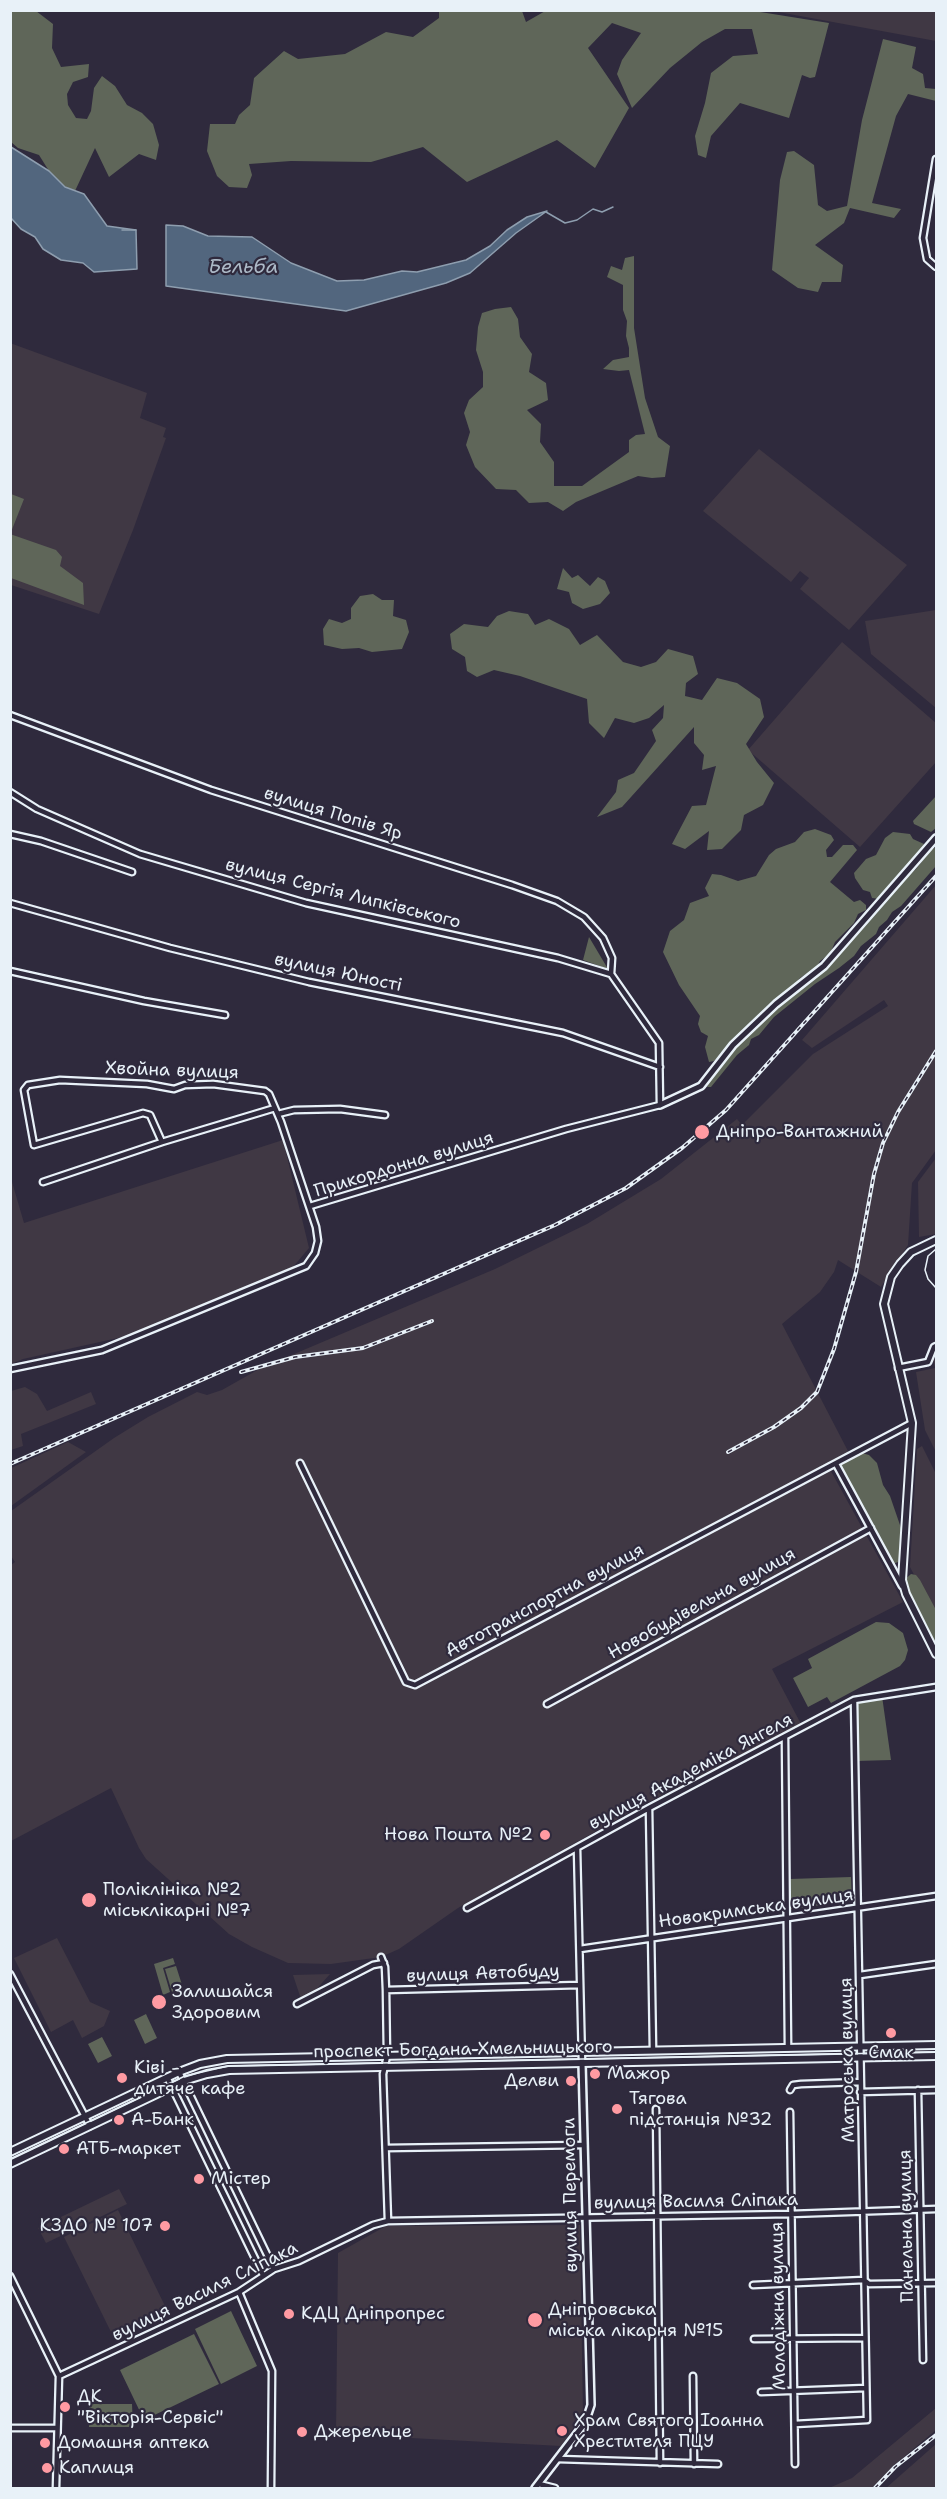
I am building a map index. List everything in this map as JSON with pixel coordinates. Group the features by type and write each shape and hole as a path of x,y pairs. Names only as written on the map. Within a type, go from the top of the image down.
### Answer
{"main road":[{"path":"935,1240 911,1252 900,1264 891,1277 884,1304 912,1423 901,1570 906,1594 936,1654"},
{"name":"проспект Богдана Хмельницького","path":"10,2152 167,2077 200,2064 227,2059 936,2046"},
{"name":"проспект Богдана Хмельницького","path":"10,2164 172,2086 229,2070 936,2056"}],"street":[{"path":"936,159 923,238 927,259 936,267"},
{"name":"вулиця Попів Яр","path":"10,715 211,790 557,901 584,917 603,938 612,958 611,974"},
{"name":"вулиця Сергія Липківського","path":"10,792 37,809 140,854 306,903 558,958 611,974"},
{"path":"10,834 41,841 132,872"},
{"path":"611,974 659,1043 660,1105 701,1086 733,1045 776,1004 824,966 936,838"},
{"name":"вулиця Юності","path":"10,903 170,948 309,982 563,1033 660,1067"},
{"path":"10,971 144,1001 225,1015"},
{"name":"Хвойна вулиця","path":"162,1142 150,1115 143,1113 34,1145 24,1090 28,1085 60,1080 147,1084 174,1089 185,1085 213,1084 265,1091 269,1094 275,1108"},
{"name":"Прикордонна вулиця","path":"10,1369 102,1350 306,1266 315,1253 318,1241 310,1206 566,1129 660,1105"},
{"path":"43,1182 162,1142 275,1108 310,1206"},
{"path":"278,1114 294,1110 340,1109 385,1115"},
{"path":"898,1368 928,1362 936,1346"},
{"name":"Автотранспортна вулиця","path":"300,1463 406,1682 410,1685 425,1680 912,1423"},
{"path":"836,1464 906,1594"},
{"name":"Новобудівельна вулиця","path":"547,1704 871,1528"},
{"name":"вулиця Академіка Янгеля","path":"467,1908 649,1808 854,1700 936,1687"},
{"name":"Матроська вулиця","path":"795,2424 867,2420 854,1700"},
{"path":"785,1737 788,2048"},
{"path":"649,1808 652,2050"},
{"path":"577,1848 582,2063"},
{"name":"Новокримська вулиця","path":"580,1949 936,1896"},
{"path":"381,1958 384,1964 386,1990 387,2221"},
{"path":"297,2004 373,1965 384,1964"},
{"path":"860,1975 936,1964"},
{"path":"10,1974 90,2126"},
{"name":"вулиця Автобуду","path":"386,1990 580,1984"},
{"name":"вулиця Перемоги","path":"537,2486 585,2423 591,2404 582,2063"},
{"path":"179,2072 274,2269"},
{"path":"167,2077 263,2276"},
{"path":"790,2090 793,2085 801,2084 861,2082"},
{"name":"Панельна вулиця","path":"918,2090 923,2361"},
{"path":"860,2092 936,2090"},
{"path":"656,2109 660,2463"},
{"name":"Молодіжна вулиця","path":"790,2112 795,2464"},
{"path":"386,2148 584,2145"},
{"name":"вулиця Василя Сліпака","path":"59,2376 238,2292 274,2269 298,2261 373,2225 387,2221 657,2217 936,2209"},
{"path":"10,2276 59,2376 56,2488"},
{"path":"753,2285 864,2280 868,2284 936,2283"},
{"path":"238,2292 272,2371 271,2488"},
{"path":"754,2339 865,2338"},
{"path":"693,2376 694,2464"},
{"path":"761,2392 866,2388"},
{"path":"10,2428 57,2428"},
{"path":"558,2459 718,2464"},
{"path":"537,2486 555,2488"}],"shaded area":[{"path":"773,11 936,11 936,41"},
{"path":"10,343 147,393 140,418 166,428 163,437 166,438 133,530 99,614 11,585"},
{"path":"759,449 907,565 849,630 800,589 809,578 800,571 791,582 703,511"},
{"path":"936,610 936,708 871,654 865,621"},
{"path":"842,642 936,723 936,762 860,847 748,750"},
{"path":"936,885 936,1150 912,1183 908,1245 881,1287 838,1260 834,1272 820,1292 782,1324 849,1453 827,1464 903,1602 772,1669 801,1724 645,1804 458,1908 399,1949 381,1957 331,1964 288,1963 229,1934 146,1859 111,1788 11,1841 10,1566 15,1562 11,1556 11,1511 114,1438 148,1417 197,1392 207,1395 222,1390 261,1368 495,1269 587,1224 661,1179 737,1119 742,1125 813,1054 888,1006 884,1000 812,1048 802,1040"},
{"path":"283,1140 309,1248 288,1273 145,1332 23,1359 11,1364 10,1175 24,1223"},
{"path":"936,1158 936,1234 919,1237 918,1182"},
{"path":"933,1359 936,1359 936,1452 925,1430 916,1372 935,1368"},
{"path":"25,1387 37,1394 47,1411 91,1392 96,1404 21,1434 23,1446 11,1450 11,1391"},
{"path":"68,1442 86,1452 11,1506 11,1468"},
{"path":"922,1446 936,1474 936,1617 910,1567 917,1449"},
{"path":"57,1938 90,2002 110,2011 104,2026 82,2038 73,2020 51,2032 14,1958"},
{"path":"330,1974 314,1992 301,1999 293,1975"},
{"path":"119,2189 127,2204 46,2243 38,2228"},
{"path":"118,2210 166,2308 112,2334 64,2237"},
{"path":"580,2225 583,2414 561,2446 336,2434 338,2253 386,2226"},
{"path":"936,2408 936,2430 893,2466 872,2488 829,2488 852,2478"},
{"path":"936,2444 936,2488 886,2488"}],"green space":[{"path":"547,10 754,11 829,23 815,77 802,75 789,118 740,103 711,136 706,158 698,155 695,136 711,73 733,56 758,54 752,29 725,29 702,42 670,68 632,108 617,74 622,60 641,33 612,23 588,48 629,108 595,168 557,140 467,182 423,147 371,162 291,161 249,164 252,175 247,188 229,187 217,176 207,151 210,124 235,124 239,115 250,105 254,78 284,51 298,59 345,54 386,32 413,37 439,18 439,11 522,11 526,22"},
{"path":"10,11 36,11 53,24 52,48 61,67 89,64 88,77 73,82 67,94 68,105 76,118 87,119 91,111 94,88 102,76 115,86 127,105 142,113 153,124 159,145 156,160 139,154 109,177 95,148 75,191 65,187 49,171 39,155 18,148 11,142"},
{"path":"883,39 916,47 912,68 923,74 925,88 936,89 936,101 908,94 896,116 872,203 901,209 894,218 850,208 844,223 815,245 843,265 841,282 822,282 818,292 798,288 772,270 780,180 787,152 794,151 814,165 818,205 827,211 847,206 862,120"},
{"path":"634,256 634,328 645,398 658,437 670,446 665,477 638,476 576,502 563,511 548,502 529,503 516,490 496,489 475,467 466,445 470,432 464,413 469,400 483,387 483,372 476,350 482,313 511,307 518,319 520,337 532,354 529,372 546,383 548,400 527,410 541,424 540,442 554,462 554,486 582,486 629,452 629,440 636,435 645,434 629,370 603,369 613,360 629,357 626,336 627,321 623,310 623,285 607,277 611,266 622,270 625,258"},
{"path":"10,494 24,499 11,532"},
{"path":"10,534 56,550 62,557 60,566 83,583 84,605 11,578"},
{"path":"563,568 572,578 578,575 590,586 598,577 605,581 610,593 600,604 583,609 572,603 569,592 557,589"},
{"path":"373,594 382,600 394,600 393,616 406,620 409,632 402,649 372,652 359,648 342,649 324,645 323,629 329,619 342,623 351,619 351,608 360,596"},
{"path":"509,611 528,614 535,625 549,619 569,629 580,645 597,635 623,662 641,667 656,662 668,649 693,656 698,674 686,683 685,696 702,700 717,678 737,683 760,699 764,717 746,744 774,783 763,805 744,815 741,830 722,849 707,850 709,831 685,849 672,844 692,806 706,805 716,766 702,770 704,755 694,743 694,727 622,807 597,817 616,792 618,780 634,773 656,741 652,730 663,718 664,705 649,718 634,723 615,718 604,738 589,723 587,699 520,676 494,670 477,677 467,671 465,657 452,649 450,634 464,624 488,627 497,616"},
{"path":"936,796 936,828 931,832 914,824 913,821"},
{"path":"815,829 831,835 834,840 826,850 827,857 832,857 843,845 853,845 857,850 830,882 854,902 860,900 866,905 866,910 858,914 854,923 835,942 830,954 820,961 817,967 768,1005 714,1061 709,1062 705,1047 708,1036 701,1032 698,1024 700,1016 679,985 663,952 670,931 684,920 690,903 709,896 705,888 712,874 738,881 756,876 769,855 776,849 795,842 804,832"},
{"path":"893,832 910,834 913,839 924,844 921,851 914,856 914,859 891,883 880,899 872,898 870,892 863,890 854,873 866,859 876,855 885,838"},
{"path":"936,847 936,866 901,906 892,912 876,934 861,946 854,956 774,1017 759,1035 751,1039 749,1045 737,1055 711,1087 707,1087 713,1073 735,1047 775,1008 782,1005 796,991 822,972 902,881"},
{"path":"589,937 608,969 583,960"},
{"path":"862,1453 869,1455 877,1463 883,1485 890,1496 901,1528 904,1555 893,1564 884,1562 876,1547 877,1531 873,1526 864,1524 857,1508 839,1480 837,1472 839,1465"},
{"path":"911,1574 916,1575 920,1580 936,1610 936,1657 901,1588 902,1582"},
{"path":"876,1622 889,1623 903,1633 908,1650 905,1660 900,1666 831,1703 827,1697 808,1707 793,1678 812,1668 808,1659"},
{"path":"882,1696 891,1760 856,1761 854,1700"},
{"path":"851,1877 852,1901 791,1909 790,1879"},
{"path":"173,1958 175,1964 163,1968 170,1992 163,1995 154,1964"},
{"path":"176,1966 183,1988 172,1992 165,1969"},
{"path":"146,2014 157,2038 145,2044 134,2020"},
{"path":"102,2037 112,2056 98,2063 88,2044"},
{"path":"231,2311 257,2366 221,2384 195,2329"},
{"path":"194,2334 219,2384 144,2420 120,2370"},
{"path":"89,2404 132,2404 133,2427 89,2427"}],"water":[{"path":"11,147 49,171 65,187 84,194 107,226 136,230 137,269 94,272 83,263 61,260 43,249 35,237 21,229 11,218"},
{"name":"Бельба","path":"547,211 516,233 470,273 446,283 346,311 166,286 166,225 183,226 208,236 252,237 291,263 337,281 364,280 402,271 417,272 466,260 490,246 507,230 527,217"}],"waterway":[{"name":"Бельба","path":"546,212 565,223 577,220 593,209 602,212 613,207"},
{"name":"Бельба","path":"122,230 136,230"}],"tram line":[{"path":"936,1249 928,1256 925,1270 928,1279 936,1288"},
{"path":"10,2159 185,2076 228,2066 936,2052"}],"railway":[{"path":"10,1464 555,1225 626,1188 682,1148 726,1110 936,876"},
{"path":"728,1452 774,1427 801,1408 817,1392 834,1349 856,1272 874,1174 883,1143 898,1112 936,1051"},
{"path":"241,1372 295,1357 363,1348 432,1321"},
{"path":"875,2488 895,2467 936,2435"}],"place":[{"name":"Дніпро-Вантажний","path":"702,1132"},
{"name":"Нова Пошта №2","path":"545,1835"},
{"name":"Поліклініка №2 міськлікарні №7","path":"89,1900"},
{"name":"Залишайся Здоровим","path":"159,2002"},
{"name":"Смак","path":"891,2033"},
{"name":"Мажор","path":"595,2074"},
{"name":"Ківі - дитяче кафе","path":"122,2078"},
{"name":"Делви","path":"571,2081"},
{"name":"Тягова пiдстанцiя №32","path":"617,2109"},
{"name":"А-Банк","path":"119,2120"},
{"name":"АТБ-маркет","path":"64,2149"},
{"name":"Містер","path":"199,2179"},
{"name":"КЗДО № 107","path":"165,2226"},
{"name":"КДЦ Дніпропрес","path":"289,2314"},
{"name":"Дніпровська міська лікарня №15","path":"535,2320"},
{"name":"ДК \"Вікторія-Сервіс\"","path":"65,2407"},
{"name":"Храм Святого Іоанна Хрестителя ПЦУ","path":"562,2431"},
{"name":"Джерельце","path":"302,2432"},
{"name":"Домашня аптека","path":"45,2443"},
{"name":"Каплиця","path":"47,2468"}]}
